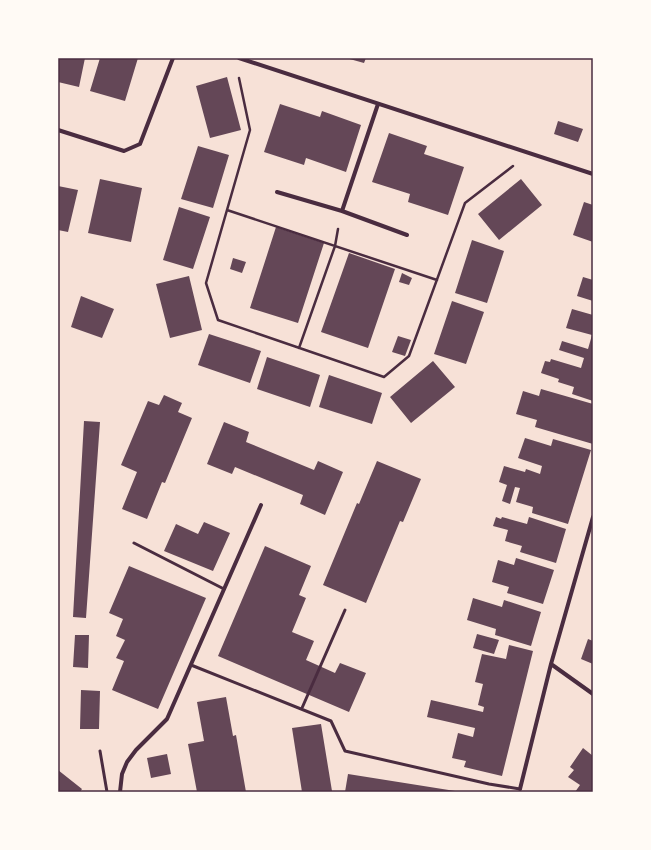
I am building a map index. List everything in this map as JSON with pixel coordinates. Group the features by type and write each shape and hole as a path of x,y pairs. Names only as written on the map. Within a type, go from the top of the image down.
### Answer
{"street":[{"path":"58,130 124,150 140,144 172,58"},
{"path":"240,58 593,174"},
{"path":"342,211 378,104"},
{"path":"277,192 342,211 407,235"},
{"path":"120,792 122,774 127,762 136,750 167,719 261,505"},
{"path":"520,789 551,664 593,517"},
{"path":"551,664 593,694"}],"lane":[{"path":"134,543 224,589"},
{"path":"302,708 345,610"},
{"path":"191,665 302,708 331,721 345,751 489,784 520,789"},
{"path":"100,751 107,792"}],"path":[{"path":"238,72 250,130 206,282 218,320 384,377 409,356 465,203 531,153"},
{"path":"227,210 437,280"},
{"path":"299,348 335,246 342,211"}],"building":[{"path":"58,58 85,58 79,87 58,82"},
{"path":"100,58 138,58 125,101 90,91"},
{"path":"346,58 366,58 364,63"},
{"path":"227,77 241,130 210,138 196,86"},
{"path":"280,104 320,117 322,111 361,125 346,172 306,158 304,165 264,152"},
{"path":"558,121 583,129 578,142 554,134"},
{"path":"389,133 427,146 424,154 464,167 448,215 408,202 410,194 372,182"},
{"path":"198,146 229,155 213,208 181,199"},
{"path":"100,179 142,188 131,242 88,233"},
{"path":"521,179 542,205 499,240 478,214"},
{"path":"58,186 78,190 68,232 58,230"},
{"path":"584,202 593,205 593,242 573,235"},
{"path":"179,207 210,217 193,269 163,260"},
{"path":"276,227 324,243 298,323 250,308"},
{"path":"472,240 504,251 487,303 455,293"},
{"path":"349,253 395,269 368,348 321,332"},
{"path":"233,258 246,262 242,273 230,269"},
{"path":"402,273 412,278 409,285 399,282"},
{"path":"189,276 202,330 170,338 156,284"},
{"path":"583,277 593,280 593,301 577,296"},
{"path":"81,296 114,309 102,338 71,327"},
{"path":"452,301 484,312 466,364 434,354"},
{"path":"572,309 593,315 593,401 572,394 574,387 558,382 559,379 541,373 545,361 550,362 551,359 581,368 584,358 559,350 562,341 588,349 592,335 566,328"},
{"path":"209,334 261,351 250,383 198,365"},
{"path":"398,336 411,340 405,356 392,352"},
{"path":"267,357 320,375 310,407 257,389"},
{"path":"433,361 455,387 411,423 390,397"},
{"path":"329,375 382,393 372,424 319,407"},
{"path":"541,389 593,404 593,444 535,427 537,420 516,414 523,391 539,396"},
{"path":"164,395 182,403 178,412 192,418 165,483 162,482 147,519 122,509 137,472 121,465 148,401 159,405"},
{"path":"84,421 100,422 86,618 73,617"},
{"path":"224,422 249,432 246,442 314,470 318,461 343,472 325,515 300,504 303,495 235,467 232,474 207,464"},
{"path":"525,438 551,446 553,439 591,450 568,524 532,513 533,507 516,502 520,488 515,487 510,504 502,501 507,485 499,482 504,466 525,472 526,469 540,474 542,466 518,458"},
{"path":"377,461 421,479 403,522 400,521 366,603 323,585 357,503 359,504"},
{"path":"496,517 501,519 502,517 527,524 529,517 566,529 556,563 520,552 522,546 505,541 508,530 493,526"},
{"path":"204,522 230,533 213,571 164,551 176,524 198,534"},
{"path":"265,546 311,566 299,595 306,598 292,632 314,641 306,660 335,673 340,663 366,673 349,712 218,656"},
{"path":"516,558 554,570 543,604 507,593 509,587 492,582 498,560 514,565"},
{"path":"129,566 206,598 158,709 112,690 124,661 116,658 125,640 116,636 123,619 109,613"},
{"path":"473,598 502,607 504,600 541,612 531,646 495,635 496,629 467,620"},
{"path":"477,634 499,640 494,654 473,648"},
{"path":"75,635 89,635 88,668 73,667"},
{"path":"588,639 593,641 593,664 581,659"},
{"path":"509,645 533,651 502,776 464,767 466,761 452,758 458,733 473,737 475,728 427,717 431,700 483,712 484,707 478,705 483,684 475,682 482,654 506,659"},
{"path":"81,690 100,691 99,729 80,729"},
{"path":"226,697 233,736 236,735 246,792 197,792 188,744 204,741 197,702"},
{"path":"321,724 332,791 302,792 292,728"},
{"path":"583,748 593,756 593,792 575,792 580,785 568,777 574,770 570,767"},
{"path":"167,754 171,774 151,778 147,758"},
{"path":"58,770 82,789 80,792 60,792 58,790"},
{"path":"348,774 455,791 455,792 345,792"}]}
